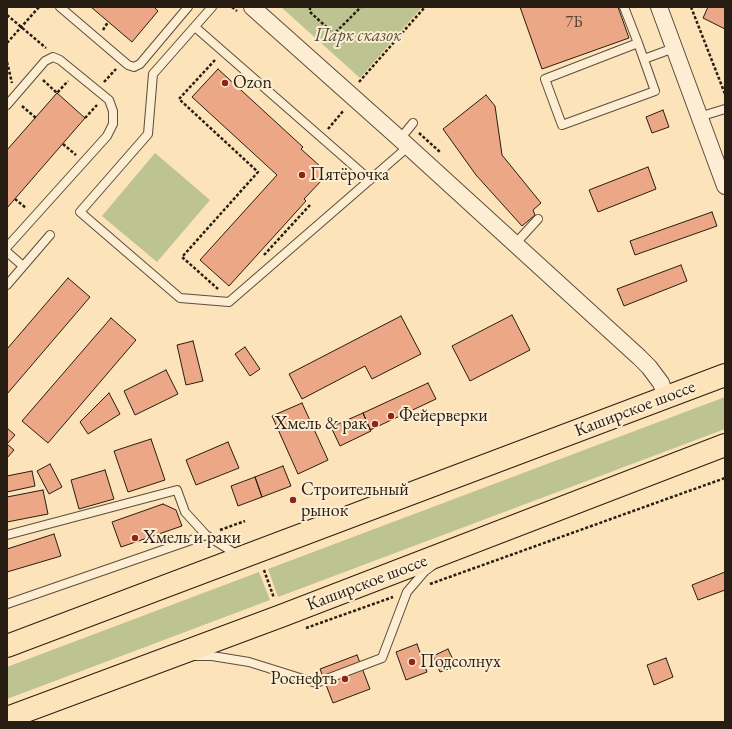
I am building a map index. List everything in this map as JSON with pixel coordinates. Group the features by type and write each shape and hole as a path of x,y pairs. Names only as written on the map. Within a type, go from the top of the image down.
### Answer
{"highway":[{"name":"Каширское шоссе","path":"7,646 725,375"},
{"name":"Каширское шоссе","path":"7,718 174,657 725,445"}],"street":[{"path":"252,7 348,100 404,142 649,367 661,383 666,397"},
{"path":"659,7 699,117 723,176"}],"lane":[{"path":"60,7 128,65 134,67 140,64 188,7"},
{"path":"212,7 153,74 148,134 80,212 180,298 229,302 370,180 404,142 413,123"},
{"path":"624,7 638,43 644,59 655,91 562,125 545,80 638,43"},
{"path":"195,27 370,180"},
{"path":"644,59 674,48"},
{"path":"7,105 45,61 53,57 60,60 109,100 113,111 112,124 107,136 7,247"},
{"path":"699,117 725,109"},
{"path":"515,244 538,218"},
{"path":"7,285 50,235"},
{"path":"7,252 23,266"},
{"path":"7,535 177,490 185,512 206,535 242,558"},
{"path":"7,604 206,535"},
{"path":"174,657 212,656 249,662 316,683 382,658 407,592 425,571 452,551"}],"path":[{"path":"7,43 39,7"},
{"path":"310,7 310,12 334,34 361,7"},
{"path":"321,138 348,100 425,7"},
{"path":"691,7 725,94"},
{"path":"7,15 47,49"},
{"path":"216,59 179,99 258,172 182,257 220,291"},
{"path":"97,90 123,60"},
{"path":"7,62 13,88"},
{"path":"41,79 57,93 69,79 65,75"},
{"path":"20,104 36,118"},
{"path":"85,118 98,104 101,106"},
{"path":"63,144 77,156 73,161"},
{"path":"15,199 30,211"},
{"path":"262,256 310,205"},
{"path":"303,629 725,478"},
{"path":"206,535 245,521"},
{"path":"264,570 274,598"}],"green space":[{"name":"Парк сказок","path":"281,7 422,7 360,78"},
{"path":"155,153 210,200 157,262 102,216"},
{"path":"725,397 725,429 278,597 268,569"},
{"path":"259,572 270,600 7,699 7,667"}],"building":[{"path":"91,7 154,7 158,11 132,42"},
{"path":"520,7 618,7 629,38 542,69"},
{"path":"708,7 725,7 725,29 703,18"},
{"path":"218,69 303,147 301,149 321,167 322,180 304,199 306,201 229,286 200,260 277,175 192,97"},
{"path":"57,93 85,118 7,208 7,150"},
{"path":"486,95 495,106 502,155 541,203 533,210 535,215 522,226 476,175 443,129"},
{"path":"663,110 669,127 652,133 646,117"},
{"path":"648,167 656,189 598,212 589,190"},
{"path":"712,212 717,226 635,255 630,241"},
{"path":"681,265 687,281 624,306 617,289"},
{"path":"68,278 90,297 7,394 7,349"},
{"path":"512,315 530,350 470,381 452,346"},
{"path":"401,316 421,354 372,379 365,366 302,399 289,374"},
{"path":"111,318 136,340 48,443 22,421"},
{"path":"193,341 203,381 186,385 177,345"},
{"path":"245,347 260,369 250,376 235,354"},
{"path":"166,370 178,394 135,415 124,391"},
{"path":"428,383 436,399 370,430 363,413"},
{"path":"109,393 120,414 88,434 80,422"},
{"path":"302,403 328,460 298,474 272,416"},
{"path":"363,413 371,431 340,446 331,427"},
{"path":"7,428 15,435 7,444"},
{"path":"151,439 165,480 128,492 114,451"},
{"path":"228,442 239,468 196,485 186,460"},
{"path":"7,444 14,450 7,458"},
{"path":"50,464 62,487 49,494 37,471"},
{"path":"283,466 291,486 262,497 255,477"},
{"path":"105,470 114,499 79,509 71,480"},
{"path":"32,471 35,486 7,492 7,476"},
{"path":"255,477 262,497 238,506 231,486"},
{"path":"43,490 48,514 7,522 7,497"},
{"path":"163,504 176,510 182,526 121,547 112,522"},
{"path":"54,534 61,556 7,572 7,549"},
{"path":"725,572 725,590 698,600 692,585"},
{"path":"417,644 427,672 406,680 396,652"},
{"path":"448,649 456,666 440,672 433,656"},
{"name":"Роснефть","path":"357,655 370,689 333,703 320,669"},
{"path":"666,658 673,677 654,685 647,665"}],"place":[{"name":"Ozon","path":"225,83"},
{"name":"Пятёрочка","path":"302,175"},
{"name":"Фейерверки","path":"391,416"},
{"name":"Хмель & рак","path":"375,424"},
{"name":"Строительный рынок","path":"293,500"},
{"name":"Хмель и раки","path":"135,538"},
{"name":"Подсолнух","path":"412,662"},
{"name":"Роснефть","path":"345,679"}]}
